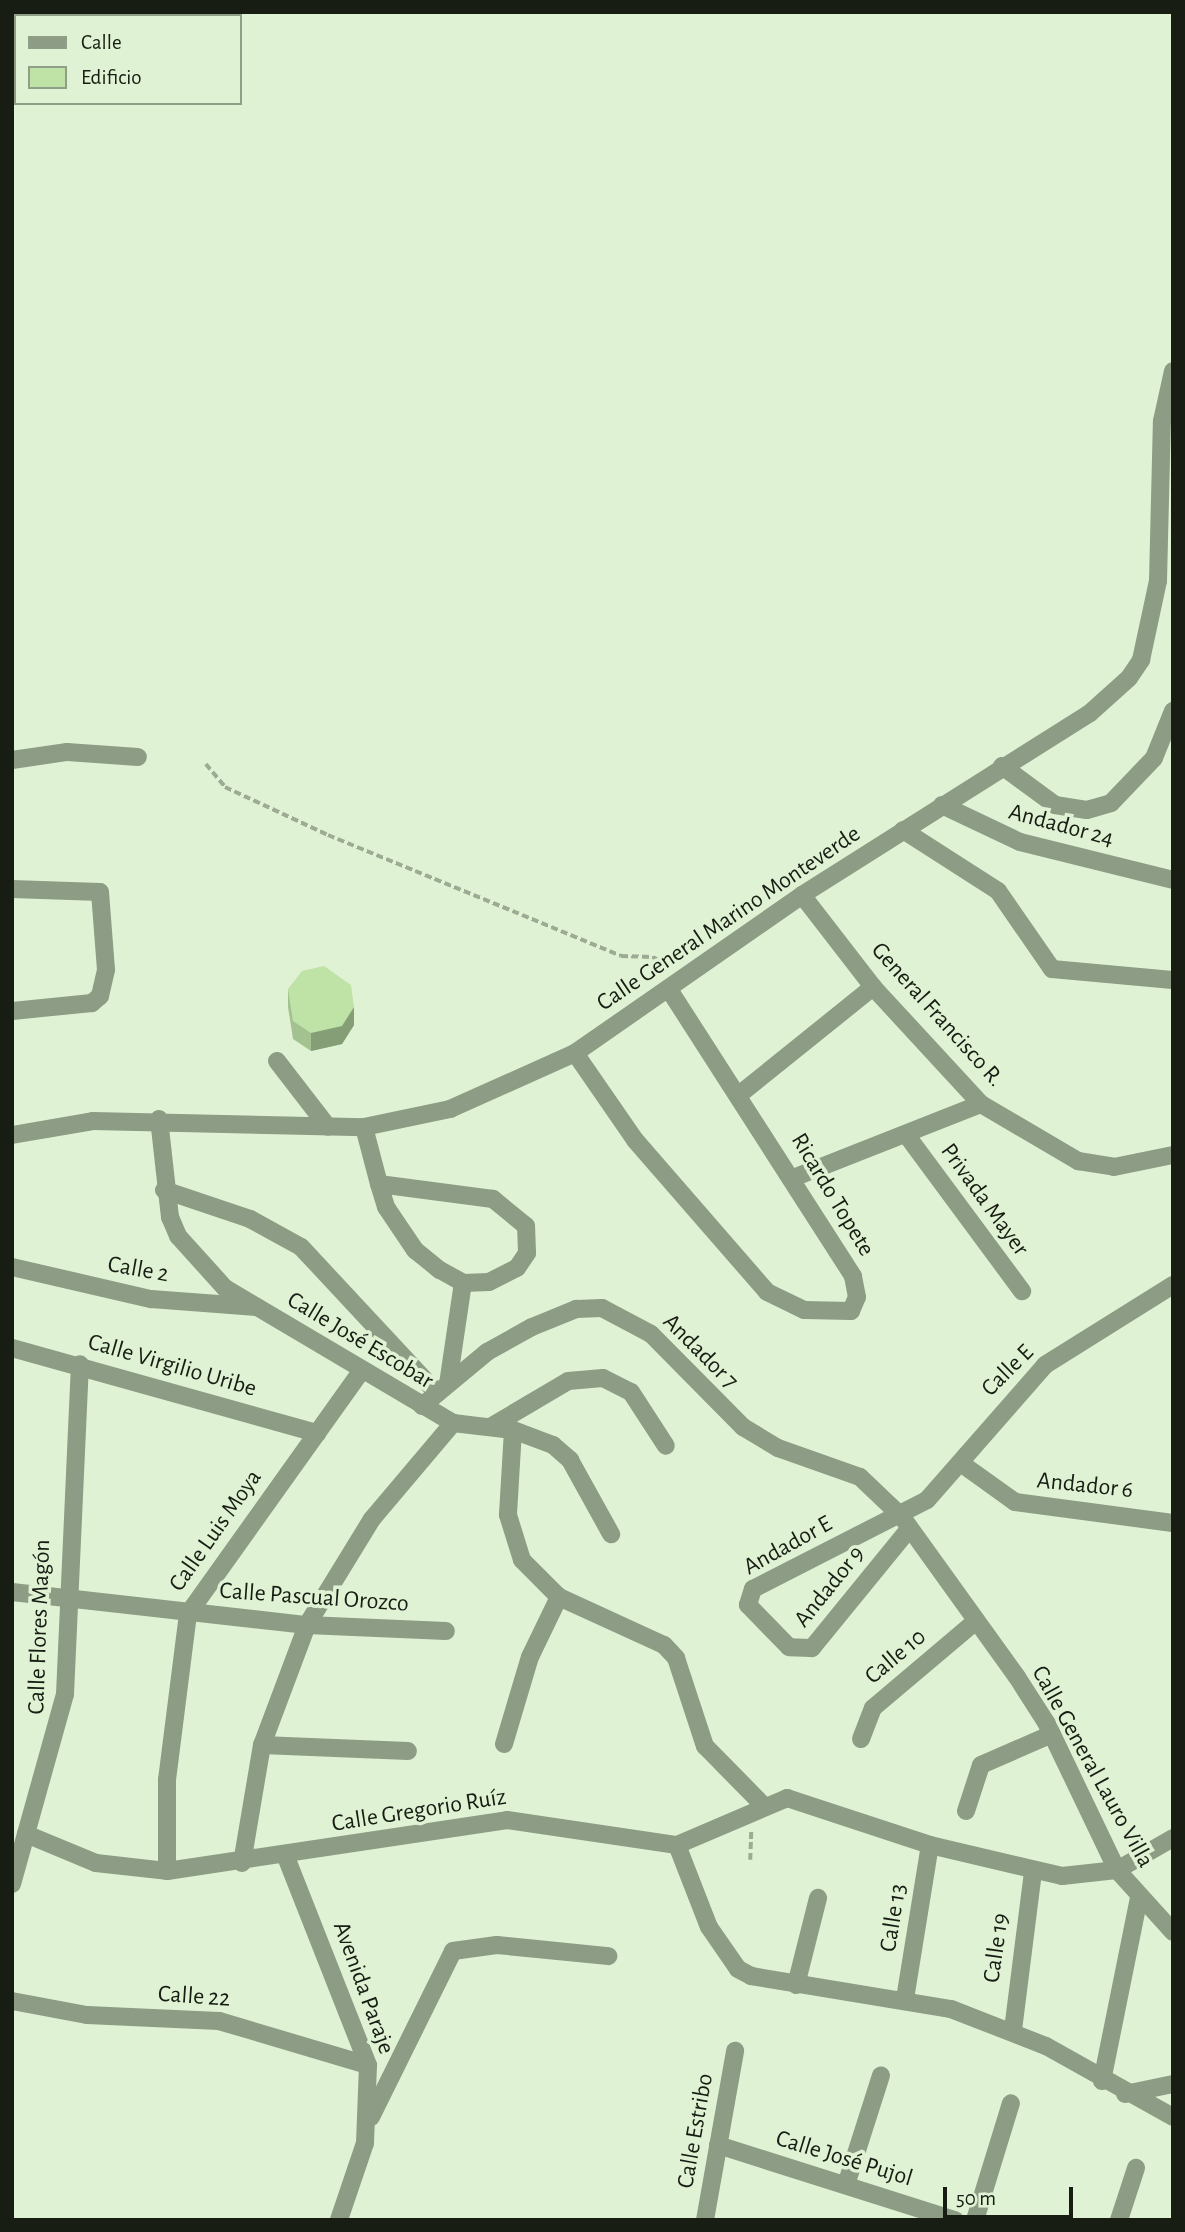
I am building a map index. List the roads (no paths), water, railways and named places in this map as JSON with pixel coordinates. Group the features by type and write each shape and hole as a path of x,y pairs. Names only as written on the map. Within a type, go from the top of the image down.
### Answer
{"street":[{"name":"Calle General Marino Monteverde","path":"12,1135 57,1124 159,1119 364,1126 450,1109 575,1053 802,895 1002,766 1090,713 1141,660 1158,581 1162,421 1173,371"},
{"path":"1002,766 1055,805 1087,810 1111,803 1154,758 1173,710"},
{"path":"12,760 67,752 138,757"},
{"name":"Andador 24","path":"942,806 1020,842 1173,880"},
{"path":"903,830 998,891 1052,969 1173,980"},
{"path":"12,889 100,892 106,970 100,996 78,1007 12,1011"},
{"name":"General Francisco R.","path":"802,895 873,987 981,1104 1078,1161 1114,1167 1169,1162"},
{"name":"Ricardo Topete","path":"575,1053 635,1140 767,1292 804,1310 851,1311 857,1297 853,1276 675,984"},
{"path":"740,1094 873,987"},
{"path":"277,1060 328,1126"},
{"path":"793,1178 908,1137 981,1104"},
{"name":"Calle José Escobar","path":"159,1119 164,1190 178,1236 201,1265 257,1307 453,1423 513,1430 553,1445 570,1460 611,1534"},
{"path":"364,1126 379,1184 415,1250 463,1283 489,1282 517,1268 528,1240 518,1215 473,1194 379,1184"},
{"name":"Privada Mayer","path":"908,1137 1022,1291"},
{"path":"164,1190 250,1219 301,1247 443,1388"},
{"name":"Calle 2","path":"12,1267 151,1299 257,1307"},
{"path":"443,1388 463,1283"},
{"name":"Calle E","path":"906,1523 962,1465 1017,1391 1045,1365 1173,1285"},
{"name":"Andador 7","path":"422,1406 487,1352 532,1327 576,1309 603,1308 651,1334 743,1427 778,1448 845,1466 884,1495 906,1523"},
{"name":"Calle Virgilio Uribe","path":"12,1348 80,1364 317,1433"},
{"name":"Calle Flores Magón","path":"12,1884 61,1727 80,1364"},
{"name":"Calle Luis Moya","path":"167,1871 168,1766 188,1614 362,1370"},
{"path":"492,1426 568,1381 603,1378 631,1392 666,1446"},
{"path":"242,1863 262,1745 307,1625 372,1519 453,1423"},
{"path":"513,1430 508,1491 512,1537 522,1560 559,1597 664,1645 680,1666 705,1746 757,1807"},
{"name":"Andador 6","path":"962,1465 1015,1502 1173,1523"},
{"name":"Calle General Lauro Villa","path":"906,1523 1052,1734 1117,1870 1139,1899 1173,1932"},
{"name":"Andador E","path":"779,1639 748,1605 749,1592 906,1523"},
{"name":"Andador 9","path":"779,1639 796,1650 812,1648 906,1523"},
{"name":"Calle Pascual Orozco","path":"12,1592 188,1614 307,1625 446,1631"},
{"path":"504,1744 530,1657 559,1597"},
{"name":"Calle 10","path":"861,1739 873,1708 976,1621"},
{"path":"966,1811 981,1765 1052,1734"},
{"path":"262,1745 408,1751"},
{"path":"1173,1838 1117,1870 1062,1877 1032,1872 930,1845 800,1801 757,1807 677,1845 722,1949 751,1976 796,1985 905,1998 1013,2030 1125,2094 1173,2117"},
{"name":"Calle Gregorio Ruíz","path":"26,1834 96,1863 167,1871 286,1857 508,1820 677,1845"},
{"name":"Calle 13","path":"905,1998 930,1845"},
{"name":"Avenida Paraje","path":"286,1857 368,2065 369,2120 339,2220"},
{"name":"Calle 19","path":"1013,2030 1032,1872"},
{"path":"796,1985 818,1899"},
{"path":"1102,2081 1139,1899"},
{"path":"369,2120 453,1951 497,1945 608,1956"},
{"name":"Calle 22","path":"12,2001 87,2015 219,2021 368,2065"},
{"name":"Calle Estribo","path":"705,2220 735,2051"},
{"path":"846,2185 881,2075"},
{"path":"1125,2094 1173,2084"},
{"path":"975,2220 1012,2104"},
{"name":"Calle José Pujol","path":"718,2145 955,2220"},
{"path":"1119,2220 1136,2168"}]}
